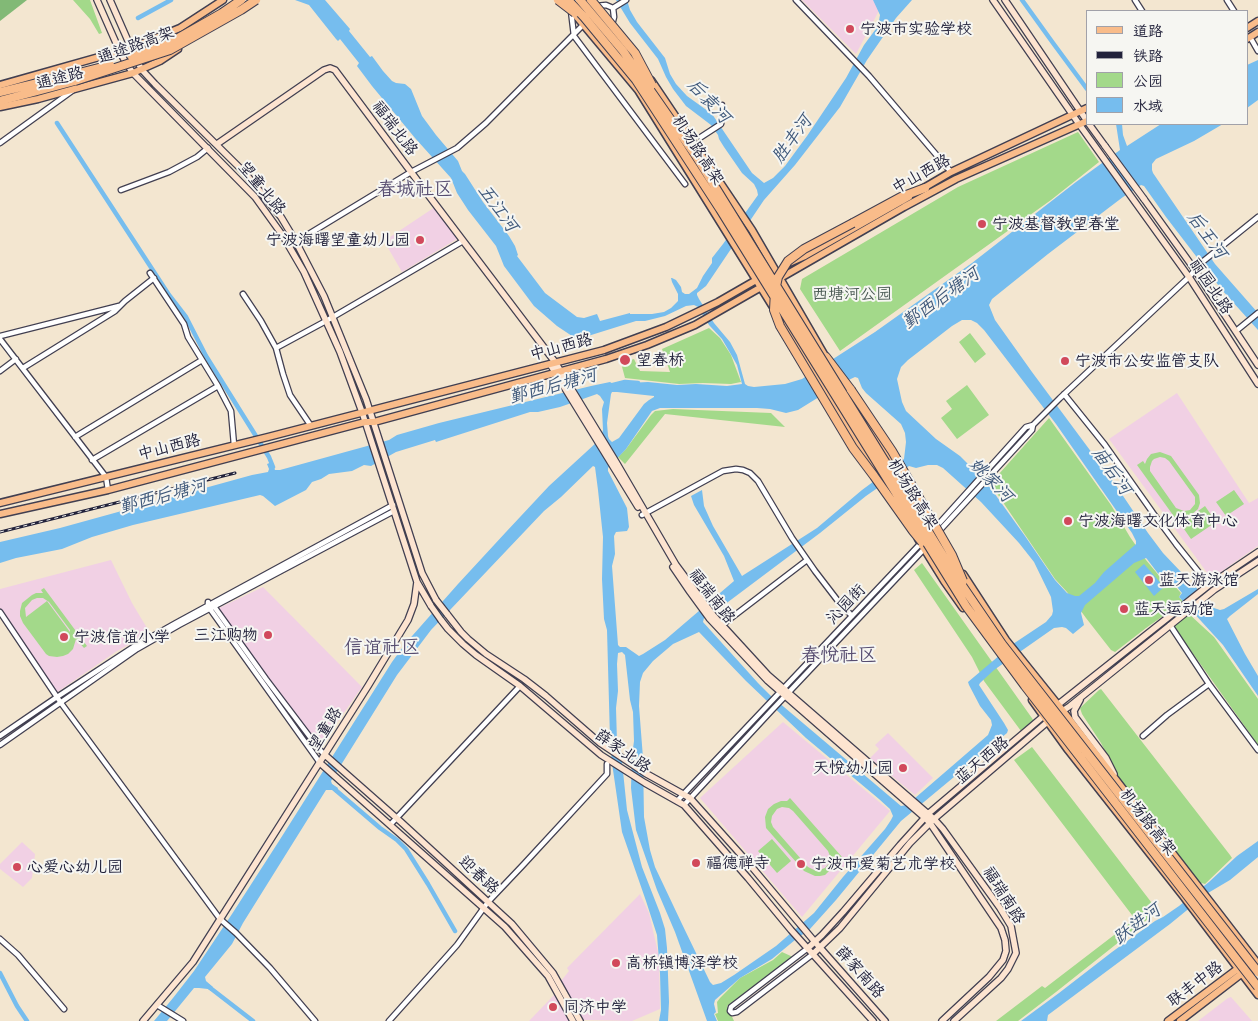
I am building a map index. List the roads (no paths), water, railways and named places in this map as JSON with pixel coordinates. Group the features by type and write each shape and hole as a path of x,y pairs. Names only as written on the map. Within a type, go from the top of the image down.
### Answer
{"highway":[{"name":"通途路高架","path":"75,81 111,64 166,45 241,0"},
{"name":"通途路高架","path":"75,81 170,50 257,0"},
{"path":"560,0 607,45"},
{"name":"机场路高架","path":"568,0 636,80 720,209 966,606 1025,686 1258,987"},
{"name":"机场路高架","path":"580,0 623,52 696,156 957,578 1002,644 1258,972"},
{"path":"591,2 635,53 664,109"},
{"path":"0,92 75,81"},
{"path":"0,101 75,81"},
{"path":"925,188 901,197 804,249 788,262 778,277 774,310 788,341 853,448 913,531 937,559"},
{"path":"791,336 800,354 869,462 878,481"},
{"path":"825,356 851,390 892,451 952,555 974,603"}],"main road":[{"name":"望童北路","path":"97,0 120,52 133,73 255,197 289,246 304,272 340,352 365,422"},
{"name":"望童北路","path":"110,0 142,70 245,173 281,217 324,296 374,422"},
{"name":"通途路","path":"0,85 131,48 180,28 223,0"},
{"name":"通途路","path":"0,107 38,99 75,81 133,73 142,70 160,61 257,0"},
{"path":"560,0 584,25 638,90 760,287 878,470 944,582 1045,719 1258,995"},
{"path":"993,0 1079,124"},
{"path":"1005,0 1086,119"},
{"path":"591,2 633,53 742,214 848,394 935,532 1008,642 1256,960 1240,971"},
{"path":"1248,38 1258,32"},
{"name":"福瑞北路","path":"217,144 324,70 330,68 335,70 553,363"},
{"name":"中山西路","path":"0,503 312,426 604,350 666,327 718,302 776,269 805,256 951,172 1086,108"},
{"name":"中山西路","path":"0,514 108,490 365,422 374,422 606,359 639,348 695,325 956,179 1086,122"},
{"name":"丽园北路","path":"1079,124 1189,276 1258,384"},
{"name":"丽园北路","path":"1090,125 1195,270 1258,365"},
{"name":"福瑞南路","path":"553,363 700,603 748,661 782,694 932,821 983,884 1011,926 1016,953 1008,968 1001,978 954,1021"},
{"name":"望童路","path":"143,1021 193,962 222,920 408,620 414,604 416,582 365,422"},
{"name":"薛家北路","path":"374,422 422,573 436,600 461,632 486,654 546,696 600,743 645,773 690,798 815,942"},
{"path":"1205,593 1209,585 1258,552"},
{"path":"1188,606 1205,593 1214,590 1258,561"},
{"name":"薛家北路","path":"416,582 441,620 476,655 520,686 607,762 684,805 808,948"},
{"name":"蓝天西路","path":"808,948 844,912 927,816 1045,719 1063,711 1085,694 1170,625 1188,606"},
{"name":"蓝天西路","path":"813,954 840,928 910,844 932,821 1045,719 1058,704 1188,606"},
{"name":"福瑞南路","path":"711,616 722,625 768,675 782,694"},
{"path":"1085,694 1074,711 1075,717 1106,758 1118,783"},
{"name":"迎春路","path":"325,755 512,924 553,972 580,1021"},
{"name":"迎春路","path":"320,762 505,927 548,976 574,1021"},
{"name":"福瑞南路","path":"932,821 1002,928 1006,951 1003,960 996,970 942,1021"},
{"name":"薛家南路","path":"815,942 885,1021"},
{"name":"薛家南路","path":"808,948 873,1021"},
{"name":"联丰中路","path":"1168,1021 1240,971"},
{"name":"联丰中路","path":"1180,1021 1240,971"}],"street":[{"path":"614,8 626,0"},
{"path":"796,0 869,76 951,172"},
{"path":"591,2 614,8"},
{"path":"611,27 614,8"},
{"path":"571,11 574,36 685,184"},
{"path":"289,246 411,172 452,151 473,136 584,25"},
{"path":"1248,38 1258,51"},
{"path":"0,143 75,81"},
{"path":"701,137 721,124 722,105"},
{"path":"121,190 169,172 208,148"},
{"name":"沁园街","path":"935,532 968,491 1026,427 1033,425 1201,263 1258,217"},
{"path":"276,348 463,241"},
{"path":"150,273 184,324 188,337 231,411 234,445"},
{"path":"23,368 115,311 154,278"},
{"path":"243,294 276,348 290,394 312,426"},
{"path":"108,490 106,477 0,337 120,305"},
{"path":"1236,331 1258,313"},
{"path":"0,371 16,359"},
{"path":"75,437 202,360"},
{"path":"92,460 218,386"},
{"path":"1062,396 1105,445 1153,513 1209,585"},
{"name":"沁园街","path":"677,801 767,705 782,694 935,532 973,495 1032,430 1033,425"},
{"path":"644,514 723,471 730,469 743,470 750,473 758,481 807,560 838,601 852,616"},
{"path":"0,736 135,646 393,508"},
{"name":"沁园街","path":"684,805 772,710 782,694 852,616 922,546"},
{"path":"722,625 807,560"},
{"path":"0,745 138,650 211,606"},
{"path":"211,606 325,755"},
{"path":"211,606 320,762"},
{"path":"0,612 60,703 222,920 270,968 315,1021"},
{"path":"1170,625 1209,684 1258,750"},
{"path":"1143,736 1167,715 1209,684"},
{"path":"390,825 520,686"},
{"path":"389,1021 457,945 488,902 607,774 607,762"},
{"path":"0,939 18,955 64,1009"},
{"path":"808,948 731,1007 730,1011 732,1013 737,1012 813,954"},
{"path":"157,1005 183,1021"}],"water":[{"path":"295,0 325,0 350,29 349,31 370,57 372,56 392,81 405,84 411,89 422,116 458,161 462,171 483,202 509,236 515,246 517,256 545,293 577,317 584,318 597,314 600,321 630,313 652,314 664,312 671,308 678,301 678,294 671,278 676,280 685,294 689,294 697,288 712,263 712,258 758,195 754,184 742,173 711,125 686,106 673,89 658,59 630,23 616,0 627,0 637,22 665,58 670,74 676,84 687,96 712,114 752,173 764,183 773,178 785,166 807,136 878,26 880,15 873,0 912,0 896,18 867,60 840,107 795,165 764,200 706,286 697,293 714,323 730,342 737,355 745,384 754,387 785,384 802,379 875,332 972,263 1120,150 1116,125 1122,125 1127,146 1159,125 1221,125 1194,141 1156,159 1152,164 1152,170 1215,264 1258,313 1258,330 1222,290 1144,186 1141,185 1048,254 992,299 989,305 995,320 1032,372 1115,484 1148,533 1163,553 1182,573 1181,575 1190,586 1194,585 1214,608 1220,610 1258,589 1258,594 1227,619 1258,676 1258,696 1223,645 1179,597 1182,593 1173,582 1166,584 1146,558 1134,563 1085,605 1081,613 1084,625 1073,634 1066,628 1054,628 994,670 980,683 979,685 1008,730 1007,733 901,821 810,929 772,959 740,978 715,1000 716,1012 714,1014 717,1021 707,1021 636,830 631,788 634,741 633,712 625,655 622,652 618,653 617,742 621,752 627,810 642,867 665,929 669,1002 668,1021 659,1021 661,1010 657,935 622,832 612,763 607,630 604,619 602,579 603,537 595,467 593,466 544,511 431,630 397,675 331,781 338,788 336,793 333,790 326,790 243,923 232,944 205,977 206,981 213,987 211,991 194,988 167,1021 154,1021 194,971 232,914 405,644 549,486 597,442 603,430 602,409 604,402 597,394 560,407 530,412 436,442 435,440 396,452 371,466 364,465 352,471 329,474 312,482 306,490 275,506 260,495 133,525 92,537 62,549 0,563 0,542 60,528 268,472 267,464 272,462 275,470 280,470 389,440 397,435 439,423 591,386 610,382 615,385 648,382 677,385 727,386 742,384 737,365 722,339 709,325 698,307 694,305 686,306 665,316 645,321 636,321 588,336 575,338 557,326 534,306 504,266 496,246 468,210 457,193 451,178 372,86 357,66 359,63 340,39 338,41 309,5","holes":["962,320 971,320 984,330 1056,424 1136,541 1136,544 1079,596 1067,593 1055,580 987,483 960,456 936,439 906,411 902,402 897,379 901,367","855,377 858,378 866,393 901,424 906,442 904,459 862,490 817,528 742,576 713,526 704,506 702,490 691,496 694,505 724,556 734,581 665,640 643,654 639,656 626,647 620,647 618,645 612,566 615,554 614,536 616,532 627,531 629,527 627,508 608,468 626,449 652,411 660,408 757,408 786,413 798,410","612,392 654,396 644,404 619,438 612,442 608,436 607,423","928,465 937,465 943,468 981,502 1034,562 1051,597 1053,611 1046,622 1013,644 968,682 980,706 991,720 992,725 988,735 907,805 901,806 771,696 703,622 704,618 820,533 866,496 909,466 916,468","699,632 746,681 806,738 879,799 890,809 893,816 885,829 814,913 776,946 734,975 721,983 713,985 655,867 644,817 643,758 639,706 640,682 643,673 653,661 673,644"]},
{"path":"1258,60 1258,100 1248,107 1248,65"},
{"name":"蓝天游泳馆","path":"1144,564 1164,587 1154,596 1135,572"},
{"path":"1258,841 1258,857 1230,880 1208,893 1170,924 1048,1015 1047,1021 1021,1021 1112,952 1179,906 1237,856"}],"waterway":[{"path":"138,18 171,0"},
{"path":"1022,0 1086,88"},
{"path":"57,123 169,295 186,317 206,356 269,457 273,467"},
{"name":"鄞西后塘河","path":"609,386 625,382 638,383"},
{"path":"332,787 406,849 455,931"},
{"path":"0,973 27,1021"},
{"path":"209,987 253,1021"}],"railway":[{"path":"0,532 235,473"}],"place":[{"name":"宁波市实验学校","path":"850,29"},
{"name":"宁波基督教望春堂","path":"982,224"},
{"name":"宁波海曙望童幼儿园","path":"420,240"},
{"name":"望春桥","path":"625,360"},
{"name":"宁波市公安监管支队","path":"1065,361"},
{"name":"宁波海曙文化体育中心","path":"1068,521"},
{"name":"蓝天游泳馆","path":"1149,580"},
{"name":"蓝天运动馆","path":"1124,609"},
{"name":"三江购物","path":"268,635"},
{"name":"宁波信谊小学","path":"64,637"},
{"name":"天悦幼儿园","path":"903,768"},
{"name":"福德禅寺","path":"696,863"},
{"name":"宁波市爱菊艺术学校","path":"801,864"},
{"name":"心爱心幼儿园","path":"17,867"},
{"name":"高桥镇博泽学校","path":"616,963"},
{"name":"同济中学","path":"553,1007"}],"district":[{"name":"春城社区","path":"415,189"},
{"name":"信谊社区","path":"382,647"},
{"name":"春悦社区","path":"839,655"}],"water label":[{"name":"后袁河","path":"709,101"},
{"name":"胜丰河","path":"792,139"},
{"name":"五江河","path":"498,208"},
{"name":"后王河","path":"1207,235"},
{"name":"庙后河","path":"1112,471"},
{"name":"姚家河","path":"991,480"},
{"name":"跃进河","path":"1137,924"}],"park label":[{"name":"西塘河公园","path":"852,294"}]}
